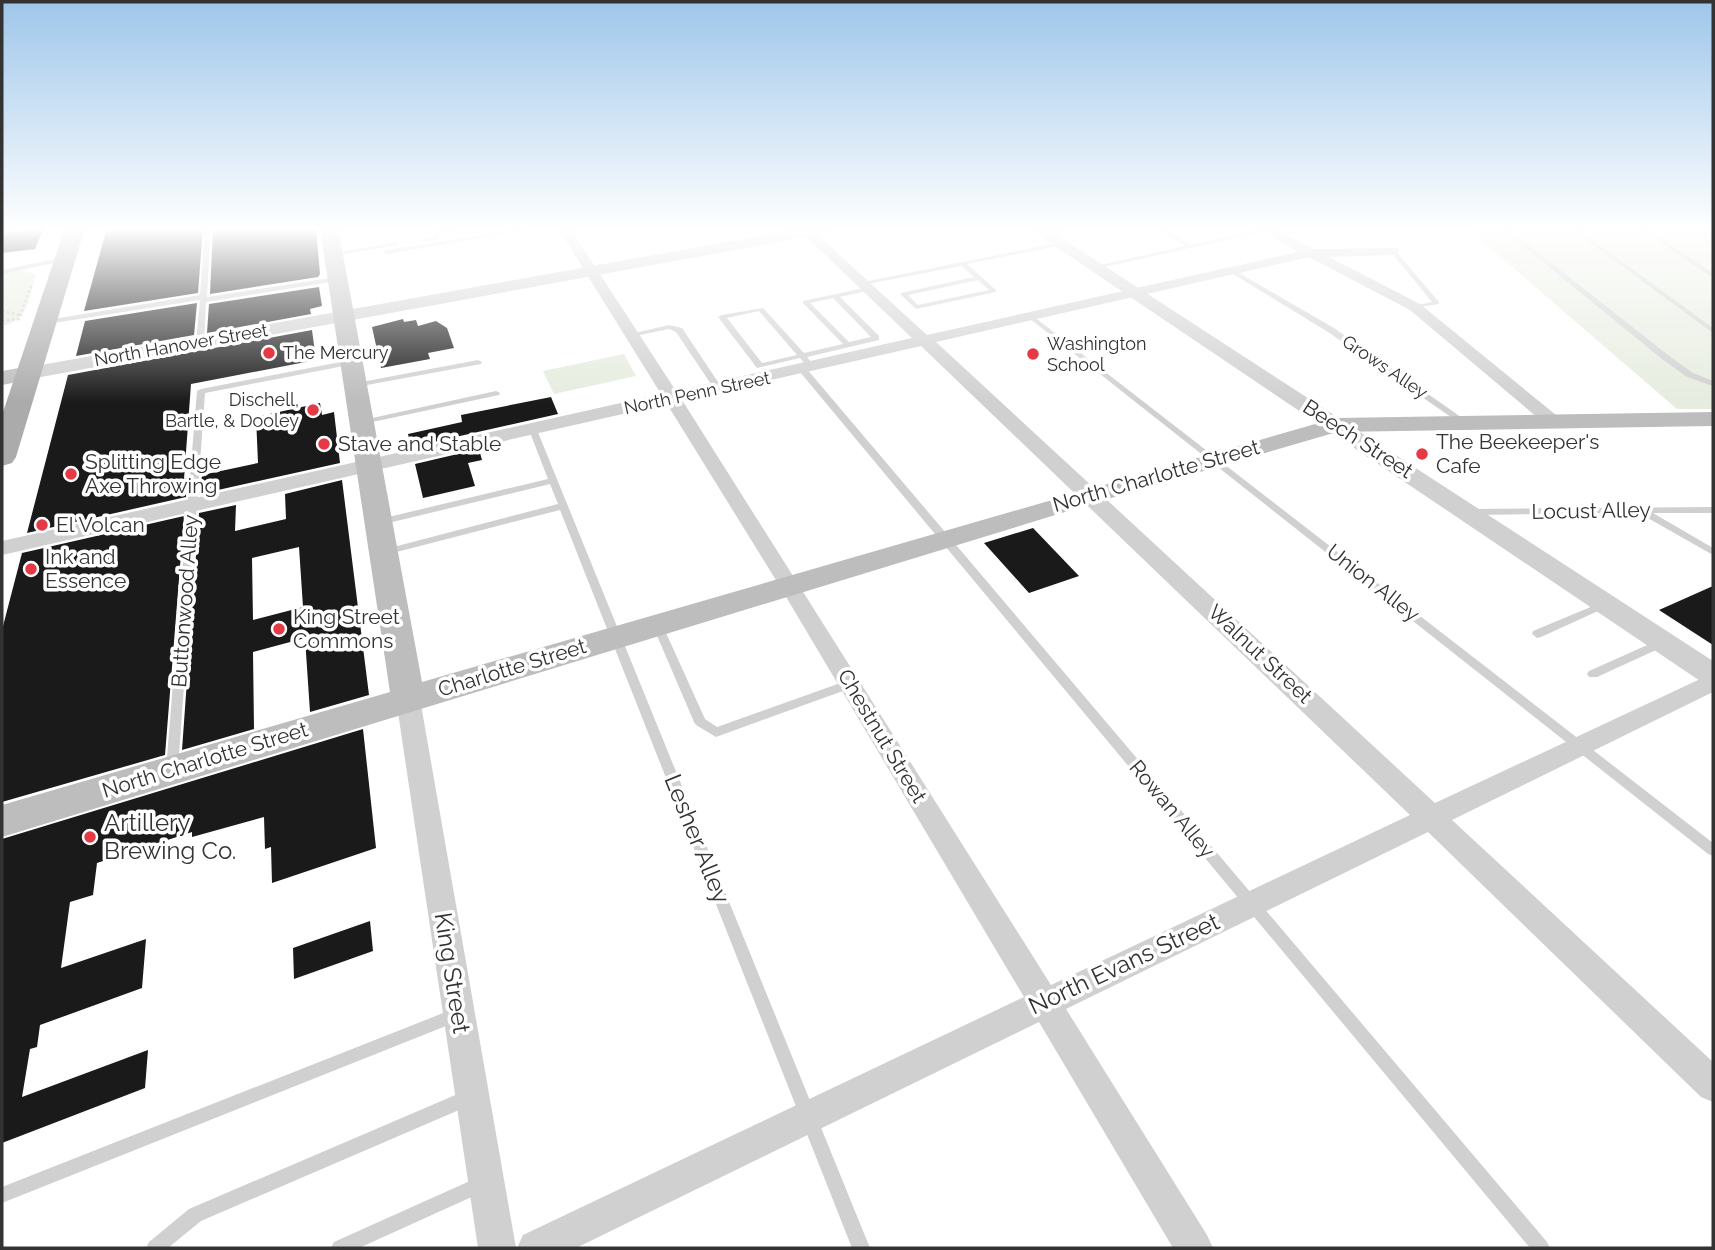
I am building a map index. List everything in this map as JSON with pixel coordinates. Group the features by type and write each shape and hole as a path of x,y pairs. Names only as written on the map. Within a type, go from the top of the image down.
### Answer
{"main road":[{"path":"2,457 58,286"},
{"path":"338,286 371,466 408,699"},
{"path":"2,378 30,373"},
{"name":"North Charlotte Street","path":"615,636 1336,425 1550,419 1713,419"},
{"name":"Charlotte Street","path":"408,699 615,636"},
{"name":"North Charlotte Street","path":"2,821 408,699"}],"street":[{"name":"North Hanover Street","path":"30,373 505,286"},
{"name":"Chestnut Street","path":"599,286 790,585 1194,1248"},
{"name":"Walnut Street","path":"865,286 1091,495 1713,1085"},
{"name":"Beech Street","path":"1123,286 1713,675"},
{"name":"North Penn Street","path":"2,548 718,388 806,364 924,341 1162,286"},
{"path":"1375,286 1415,307 1550,419"},
{"name":"North Evans Street","path":"536,1248 1713,682"},
{"name":"King Street","path":"408,699 497,1248"}],"lane":[{"path":"200,342 204,286"},
{"path":"47,322 288,286"},
{"path":"848,345 805,302 864,286"},
{"path":"938,286 903,294 916,307 994,291 989,286"},
{"name":"Grows Alley","path":"1258,286 1331,330 1464,422"},
{"path":"1415,307 1437,303 1423,286"},
{"path":"1577,286 1690,375 1713,384"},
{"path":"1652,286 1713,331"},
{"path":"806,364 848,345 877,338 835,296"},
{"name":"Rowan Alley","path":"806,364 760,366 722,317 761,309 806,364 945,539 1541,1248"},
{"name":"Union Alley","path":"1031,317 1713,850"},
{"path":"630,335 675,327 718,388"},
{"path":"354,374 478,362"},
{"name":"Buttonwood Alley","path":"172,769 201,391 354,374"},
{"path":"363,422 496,393"},
{"name":"Lesher Alley","path":"533,430 861,1248"},
{"path":"380,522 553,481"},
{"path":"385,552 563,506"},
{"path":"1640,510 1713,552"},
{"name":"Locust Alley","path":"1468,512 1713,510"},
{"path":"1537,634 1605,604"},
{"path":"657,624 700,722 716,732 850,684"},
{"path":"1593,674 1663,642"},
{"path":"2,1195 459,1014"},
{"path":"155,1248 195,1215 472,1095"},
{"path":"340,1248 486,1182"}],"path":[{"path":"2,321 19,318 31,286"},
{"path":"2,311 20,315"}],"shaded area":[{"path":"2,286 33,286 22,314 10,324 2,326"},
{"path":"1535,286 1713,286 1713,409 1677,409"},
{"path":"624,354 636,376 554,394 543,371"}],"building":[{"path":"91,286 199,286 198,293 84,311"},
{"path":"210,286 259,286 210,294"},
{"path":"319,287 322,306 310,309 311,314 207,333 209,304"},
{"path":"197,303 194,335 76,356 85,321"},
{"path":"403,319 404,322 416,320 418,326 436,321 447,328 454,348 428,353 430,359 381,368 372,327"},
{"path":"312,330 316,360 191,384 184,479 187,478 186,497 27,533 68,375"},
{"path":"551,397 558,414 411,447 408,434 462,422 461,415"},
{"path":"320,403 322,415 334,412 340,463 200,494 202,475 258,463 256,417"},
{"path":"479,449 482,460 468,463 475,486 423,498 415,464"},
{"name":"King Street Commons","path":"342,480 369,695 310,712 305,638 253,652 254,729 182,750 199,513 236,505 235,531 286,519 285,494","holes":["299,547 303,607 253,620 252,558"]},
{"path":"184,516 165,755 2,802 2,630 22,553"},
{"path":"1033,528 1079,576 1029,593 984,543"},
{"path":"1713,586 1713,645 1659,610"},
{"path":"363,729 376,848 272,883 271,847 265,849 264,817 192,837 192,832 97,863 93,895 70,902 61,968 146,939 142,988 40,1025 37,1047 30,1049 22,1097 148,1050 145,1088 2,1143 2,839"},
{"path":"370,921 373,951 294,979 293,948"}],"place":[{"name":"The Mercury","path":"269,353"},
{"name":"Washington School","path":"1033,354"},
{"name":"Dischell, Bartle, & Dooley","path":"313,410"},
{"name":"Stave and Stable","path":"324,444"},
{"name":"The Beekeeper's Cafe","path":"1422,454"},
{"name":"Splitting Edge Axe Throwing","path":"71,474"},
{"name":"El Volcan","path":"42,525"},
{"name":"Ink and Essence","path":"31,569"},
{"name":"King Street Commons","path":"279,629"},
{"name":"Artillery Brewing Co.","path":"90,837"}]}
